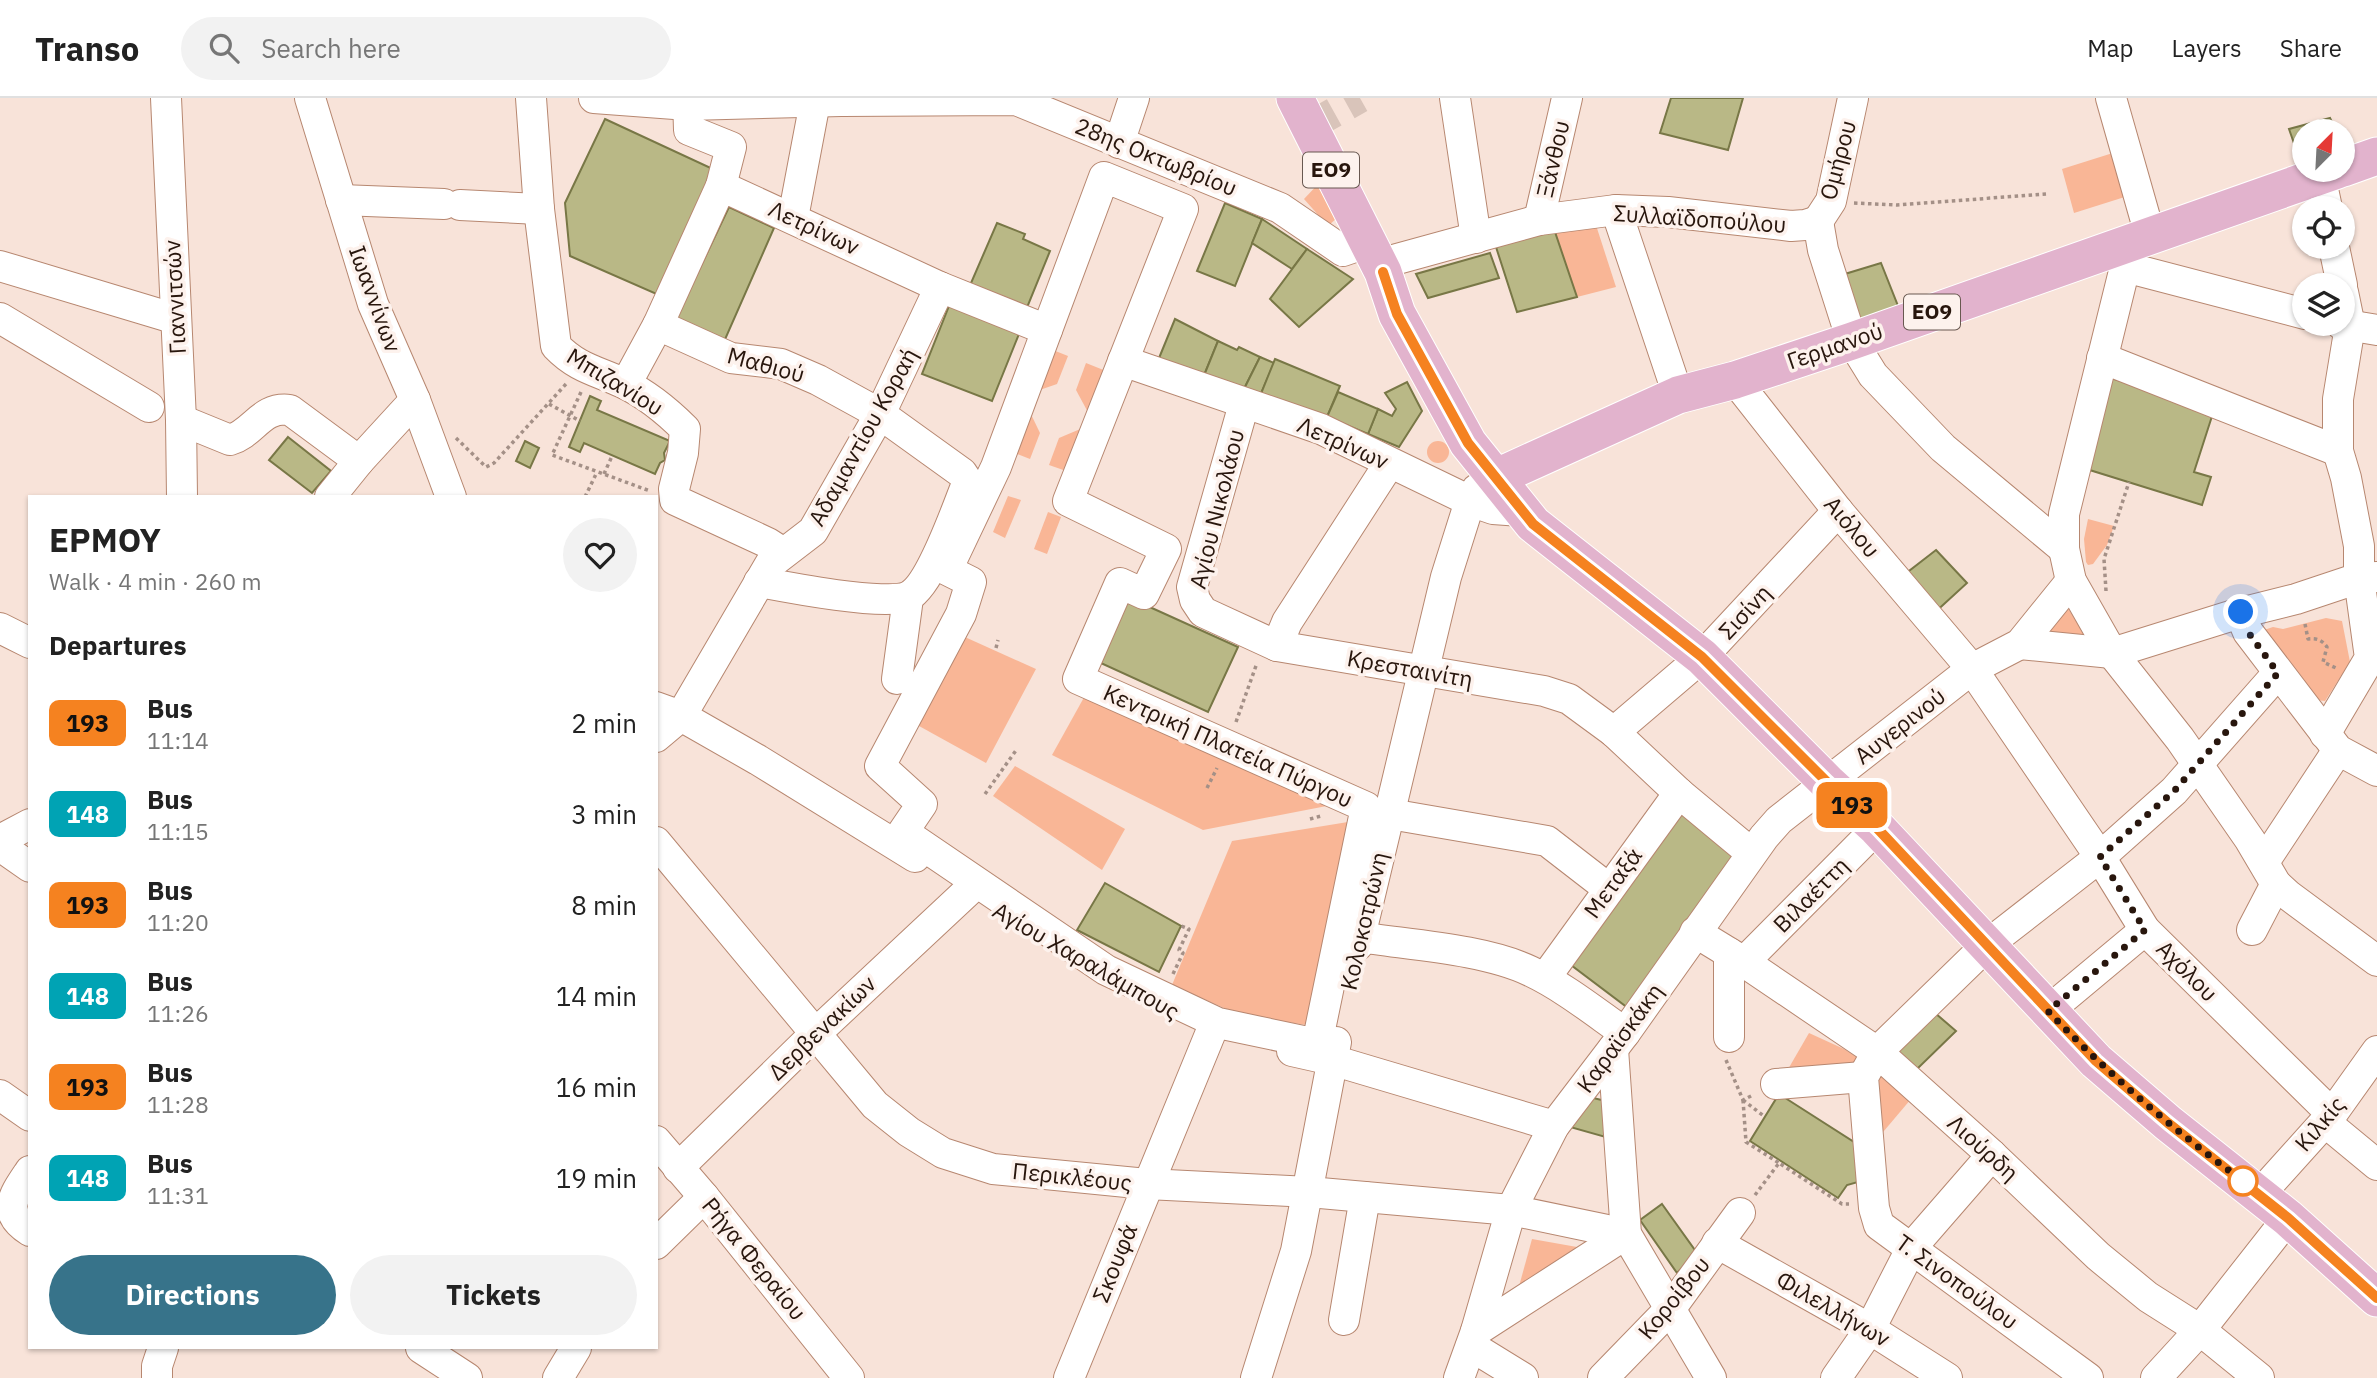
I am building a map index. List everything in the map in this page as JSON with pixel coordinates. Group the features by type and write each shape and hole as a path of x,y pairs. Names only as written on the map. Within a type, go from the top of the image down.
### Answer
{"main road":[{"name":"ΕΟ9","path":"1295,98 1377,259 1397,314 1468,443 1521,511 1533,524 1702,657 1877,828 2106,1070 2375,1291"},
{"name":"Γερμανού","path":"2356,167 2377,156"},
{"name":"Γερμανού","path":"1497,477 1678,395 1735,380 2326,182"}],"street":[{"name":"Γιαννιτσών","path":"166,98 182,495"},
{"name":"Ιωαννίνων","path":"310,98 373,304 415,400 450,495"},
{"name":"Μπιζανίου","path":"531,98 539,209 556,346 587,369 626,384 662,407 685,429 683,453 674,489 675,500"},
{"name":"28ης Οκτωβρίου","path":"594,98 688,102 1016,99 1280,208 1343,251 1377,259"},
{"path":"1119,143 1134,98"},
{"path":"1455,98 1476,238"},
{"name":"Ξάνθου","path":"1539,220 1567,98"},
{"name":"Ομήρου","path":"1824,211 1853,98"},
{"path":"2111,98 2133,248 2102,358 2064,514 2064,550 2071,581 2112,653 2179,739 2270,873 2288,895 2377,961"},
{"path":"793,218 833,100"},
{"path":"626,384 658,325 722,186 731,148 689,130 688,102"},
{"name":"Κεντρική Πλατεία Πύργου","path":"1104,177 1183,209 1068,501 1166,549 1144,594 1120,583 1078,679 1366,807 1317,1044 1218,1023 1106,970 903,832 922,804 880,766 961,614 971,582 947,570 996,467 1047,330 1104,177"},
{"name":"Λετρίνων","path":"722,186 940,287 1047,330"},
{"path":"341,200 539,209"},
{"path":"1616,210 1678,395"},
{"name":"Συλλαϊδοπούλου","path":"1377,259 1476,238 1539,220 1616,210 1668,212 1791,226 1805,225 1824,211"},
{"path":"1824,211 1823,250 1852,341 1872,374 1942,448 2064,550"},
{"path":"2133,248 2292,309"},
{"path":"0,266 176,319"},
{"name":"Αδαμαντίου Κοραή","path":"658,733 668,711 770,564 782,552 813,531 880,414 940,287"},
{"path":"0,318 149,407"},
{"name":"Μαθιού","path":"658,325 731,358 781,365 818,380 880,414 962,473 966,486 932,568 908,598"},
{"path":"2252,930 2270,873 2331,742 2373,660 2368,577 2338,451 2338,399 2356,327"},
{"path":"2102,358 2338,451"},
{"name":"Λετρίνων","path":"1124,361 1321,429 1469,501 1493,509 1521,511"},
{"name":"Αιόλου","path":"1735,380 1838,511 1972,669"},
{"path":"332,495 415,400"},
{"name":"Αγίου Νικολάου","path":"1203,612 1195,600 1192,587 1244,404"},
{"path":"181,420 230,440 237,438 270,411 290,410 359,461"},
{"path":"1271,644 1389,464"},
{"path":"1469,501 1477,489 1497,477"},
{"path":"675,500 782,552"},
{"name":"Κολοκοτρώνη","path":"1256,1378 1296,1251 1332,1060 1359,937 1446,577 1469,501"},
{"name":"Σισίνη","path":"1614,732 1702,657 1838,511"},
{"path":"2020,644 2112,653 2241,612 2368,577"},
{"path":"2020,644 2071,581"},
{"path":"759,582 869,600 908,598 897,679"},
{"name":"Κρεσταινίτη","path":"1203,612 1271,644 1544,691 1569,699 1614,732 1679,793 1750,852"},
{"path":"2241,612 2248,632 2331,742 2377,771"},
{"path":"0,628 28,642"},
{"name":"Αυγερινού","path":"1827,782 1972,669 2020,644"},
{"name":"Αχόλου","path":"1972,669 2100,857 2145,930 2377,1165"},
{"path":"1776,1084 1870,1065 1987,945 2100,857 2174,791 2278,673"},
{"name":"Αγίου Χαραλάμπους","path":"668,711 833,805 1098,973 1159,1008 1211,1032 1332,1060 1554,1126"},
{"name":"Καραϊσκάκη","path":"1459,1378 1474,1339 1511,1210 1554,1126 1779,820 1827,782"},
{"name":"Μεταξά","path":"1548,974 1679,793"},
{"path":"1390,814 1547,841 1609,888"},
{"path":"0,840 28,825"},
{"name":"Βιλαέττη","path":"1737,957 1877,828"},
{"name":"Περικλέους","path":"658,844 875,1105 909,1132 943,1153 993,1169 1147,1184 1309,1192 1511,1210 1626,1234"},
{"path":"0,846 28,866"},
{"name":"Δερβενακίων","path":"678,1168 815,1034 968,891"},
{"path":"2048,1011 2145,930"},
{"name":"Λιούρδη","path":"1695,932 1737,957 1870,1065 1992,1155 2098,1256 2148,1297 2200,1331 2259,1378"},
{"path":"1359,937 1492,957 1529,971 1569,994 1619,1041 1626,1234 1711,1378"},
{"path":"1727,1049 1737,957"},
{"name":"Σκουφά","path":"1069,1378 1211,1032"},
{"name":"Κιλκίς","path":"2260,1194 2328,1118 2377,1051"},
{"name":"Τ. Σινοπούλου","path":"1870,1065 1870,1160 1874,1208 1879,1226 1912,1247 2088,1378"},
{"path":"0,1095 28,1115"},
{"name":"Ρήγα Φεραίου","path":"658,1144 704,1197 849,1378"},
{"path":"1836,1378 1870,1329 1912,1247 1992,1155"},
{"path":"28,1174 13,1196 11,1212 15,1221 28,1230"},
{"path":"658,1242 704,1197"},
{"path":"1344,1320 1365,1197"},
{"name":"Κοροίβου","path":"1603,1378 1671,1308 1740,1213"},
{"path":"2156,1378 2200,1331 2288,1218"},
{"path":"1523,1378 1474,1339 1626,1234"},
{"name":"Φιλελλήνων","path":"1717,1243 1870,1329 1947,1378"},
{"path":"157,1378 157,1366 163,1349"},
{"path":"423,1349 467,1378"},
{"path":"558,1378 575,1349"}],"path":[{"path":"1824,211 2046,194"},
{"path":"494,463 549,404 587,369"},
{"path":"587,369 552,455 675,500"},
{"path":"549,404 580,421"},
{"path":"604,474 612,456"},
{"path":"586,495 597,472"},
{"path":"2106,596 2104,559 2129,482"},
{"path":"2305,624 2308,639 2315,638 2327,648 2323,662"},
{"path":"996,648 998,640"},
{"path":"1228,746 1271,644"},
{"path":"985,794 1017,749"},
{"path":"1170,979 1183,953 1179,950 1189,929 1181,926"},
{"path":"1727,1049 1743,1100 1745,1142 1842,1204 1854,1204"},
{"path":"1743,1100 1776,1084"},
{"path":"1743,1100 1765,1117"},
{"path":"1740,1213 1779,1163"}],"shaded area":[{"path":"2116,152 2131,195 2074,213 2062,169"},
{"path":"1321,181 1338,217 1328,226 1304,199"},
{"path":"1594,219 1616,287 1577,297 1554,229"},
{"path":"1048,348 1068,356 1057,384 1031,393"},
{"path":"1086,363 1106,371 1090,416 1076,390"},
{"path":"1027,406 1040,433 1030,459 1010,451"},
{"path":"1085,427 1069,472 1049,465 1059,438"},
{"path":"1438,441 1446,444 1449,452 1446,460 1438,463 1430,460 1427,452 1430,444"},
{"path":"1008,496 1021,500 1005,538 993,532"},
{"path":"1048,512 1061,517 1047,554 1034,549"},
{"path":"2088,519 2114,526 2107,545 2093,564 2088,565 2084,539"},
{"path":"2068,608 2086,637 2049,632"},
{"path":"2326,618 2342,621 2350,662 2325,701 2316,700 2261,631 2273,627 2283,629"},
{"path":"956,633 1036,669 986,763 910,721"},
{"path":"1092,683 1337,804 1203,830 1052,755"},
{"path":"1015,766 1125,829 1102,870 993,796"},
{"path":"1354,821 1320,1027 1240,1015 1172,985 1232,841"},
{"path":"1809,1033 1844,1049 1864,1062 1787,1071"},
{"path":"1876,1071 1911,1099 1878,1138"},
{"path":"1532,1239 1577,1247 1518,1290"}],"building":[{"path":"1671,98 1743,98 1728,150 1660,133"},
{"path":"605,119 715,170 661,296 570,256 565,203"},
{"path":"1225,203 1262,219 1235,286 1197,271"},
{"path":"729,207 774,228 723,344 674,322"},
{"path":"1262,219 1307,249 1292,269 1252,243"},
{"path":"997,223 1025,234 1023,239 1050,251 1024,315 968,290"},
{"path":"1554,229 1577,297 1517,312 1496,247"},
{"path":"1307,249 1353,279 1299,327 1270,299"},
{"path":"1490,253 1499,278 1428,298 1416,274"},
{"path":"1881,263 1900,311 1854,328 1835,277"},
{"path":"951,301 1021,329 992,401 922,374"},
{"path":"1175,319 1218,341 1203,378 1157,363"},
{"path":"1218,341 1260,357 1243,391 1203,378"},
{"path":"1260,357 1274,363 1260,396 1243,391"},
{"path":"1275,359 1340,386 1327,417 1260,396"},
{"path":"2108,377 2214,410 2194,472 2211,477 2202,505 2080,467"},
{"path":"1407,382 1422,411 1399,447 1368,434 1378,409 1392,416 1396,409 1385,393"},
{"path":"1338,392 1378,409 1368,434 1327,417"},
{"path":"590,396 601,401 597,410 670,441 664,453 665,460 660,463 655,474 584,443 580,452 569,447"},
{"path":"288,437 331,471 312,493 269,460"},
{"path":"525,441 539,448 530,468 516,461"},
{"path":"1936,550 1967,583 1932,615 1900,578"},
{"path":"1121,594 1238,647 1208,712 1092,659"},
{"path":"1680,809 1738,854 1628,1008 1567,962"},
{"path":"1105,883 1181,926 1159,972 1077,930"},
{"path":"1935,1013 1956,1031 1914,1072 1893,1054"},
{"path":"1779,1094 1868,1151 1858,1182 1847,1185 1838,1198 1750,1141"},
{"path":"1589,1097 1606,1101 1609,1138 1570,1127"},
{"path":"1662,1204 1697,1253 1677,1273 1640,1220"}],"tunnel":[{"path":"1308,127 1360,98"}],"bus line":[{"name":"193","path":"1383,272 1397,314 1468,443 1533,524 1702,657 1877,828 2096,1061 2168,1123 2260,1194 2377,1298"}],"route":[{"path":"2241,612 2248,632 2278,673 2174,791 2100,857 2145,930 2048,1011 2096,1061 2168,1123 2243,1181"}]}
